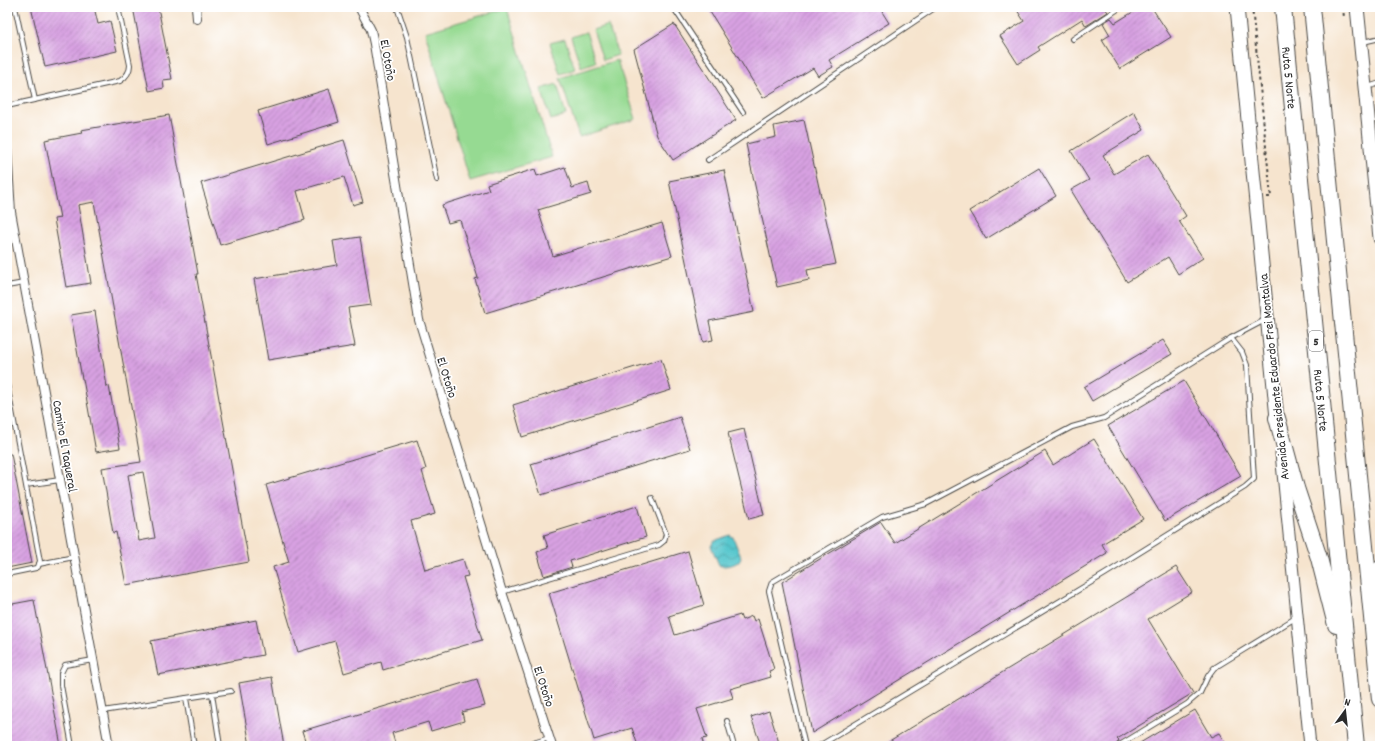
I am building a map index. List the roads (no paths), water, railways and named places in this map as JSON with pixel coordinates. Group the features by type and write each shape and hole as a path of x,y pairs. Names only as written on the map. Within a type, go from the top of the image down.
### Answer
{"highway":[{"name":"Ruta 5 Norte","path":"1283,7 1356,746"},
{"path":"1312,7 1380,699"},
{"path":"1277,418 1296,488 1321,564 1349,676"},
{"path":"1375,650 1380,569"}],"main road":[{"name":"Avenida Presidente Eduardo Frei Montalva","path":"1237,7 1277,418"},
{"path":"1357,7 1377,176 1380,238"}],"street":[{"path":"196,7 197,18"},
{"name":"El Otoño","path":"359,7 371,30 374,44 419,320 502,592 551,742"},
{"name":"Camino El Taqueral","path":"7,149 11,212 109,746"},
{"name":"Avenida Presidente Eduardo Frei Montalva","path":"1277,418 1310,746"}],"lane":[{"path":"15,7 35,100"},
{"path":"7,106 120,81 127,76 130,69 130,61 118,7"},
{"path":"397,7 405,26 437,180"},
{"path":"673,7 743,112"},
{"path":"708,160 936,7"},
{"path":"1073,39 1120,7"},
{"path":"1361,43 1380,38"},
{"path":"1366,88 1380,83"},
{"path":"7,286 24,283"},
{"path":"805,746 769,591 772,582 882,517 926,504 1072,427 1104,418 1231,338 1268,319"},
{"path":"819,746 1105,574 1245,487 1254,479 1247,365 1242,352 1231,338"},
{"path":"7,384 40,558 39,564 36,568 7,574"},
{"path":"26,485 60,480"},
{"path":"502,592 659,545 664,541 666,534 652,498"},
{"path":"39,564 75,557"},
{"path":"1118,746 1187,704 1200,693 1208,676 1214,668 1297,617"},
{"path":"72,746 61,685 61,673 65,665 93,660"},
{"path":"103,711 231,691"},
{"path":"212,694 220,746"},
{"path":"186,698 194,746"},
{"path":"727,721 734,746"},
{"path":"524,746 551,742"}],"water":[{"path":"730,535 733,537 741,557 736,563 721,566 719,565 711,546 714,541"}]}
